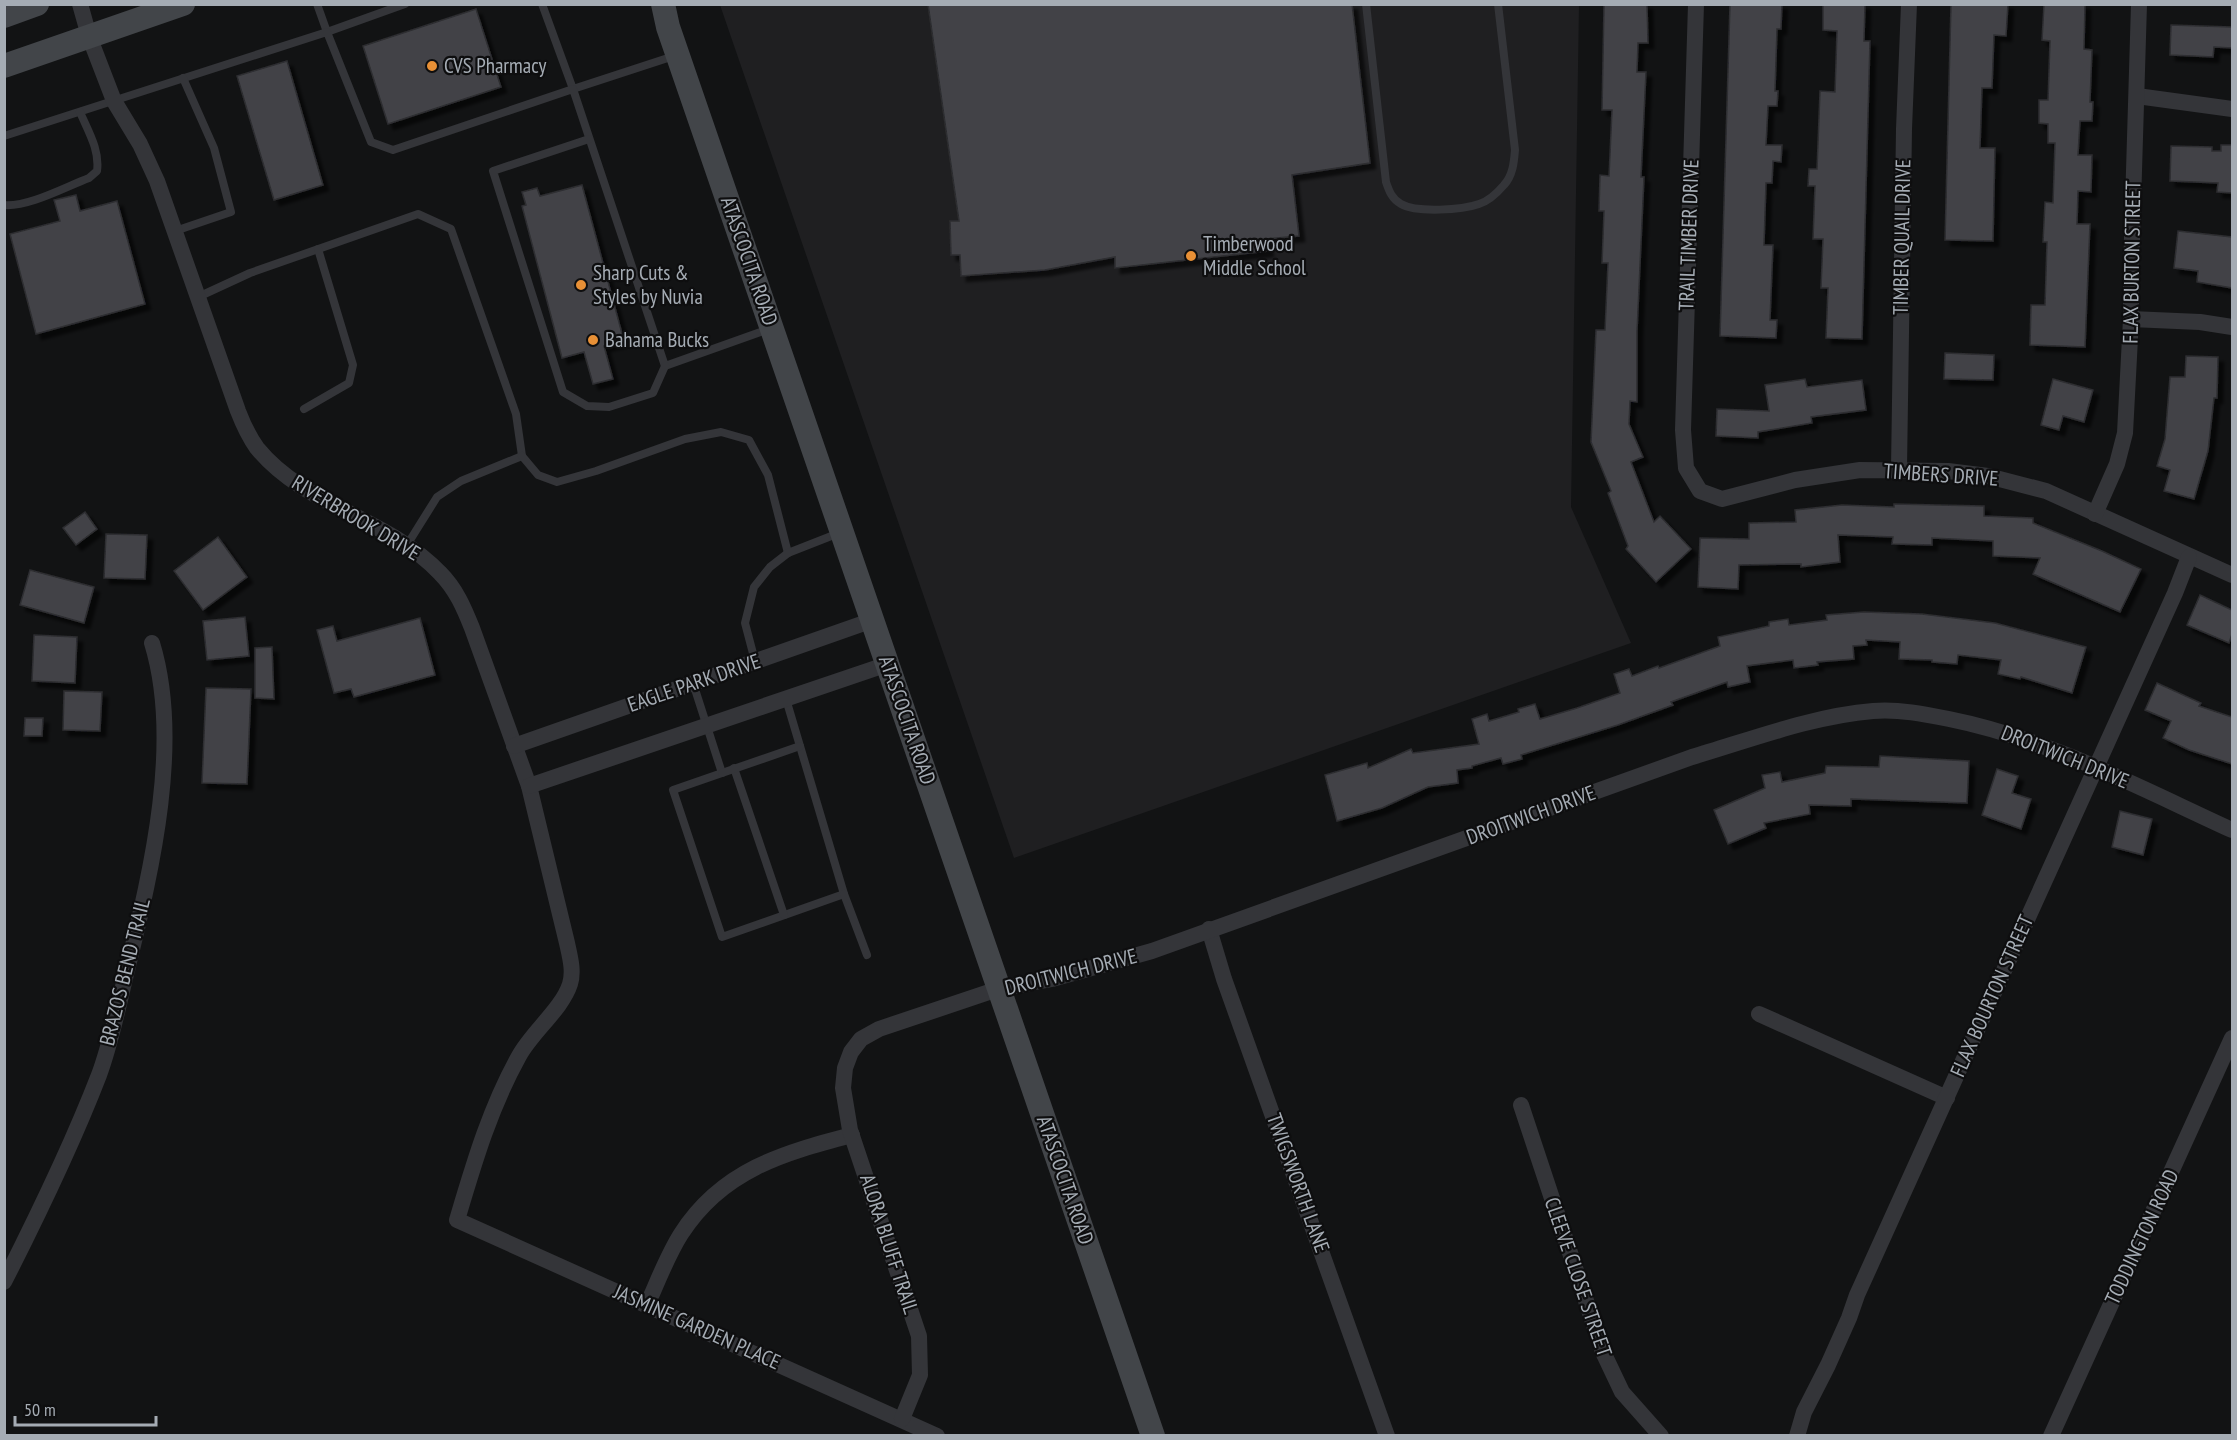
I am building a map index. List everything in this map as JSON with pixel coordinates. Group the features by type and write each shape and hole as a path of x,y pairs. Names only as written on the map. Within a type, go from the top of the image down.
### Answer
{"main road":[{"path":"4,16 37,4"},
{"path":"4,66 183,4"},
{"name":"ATASCOCITA ROAD","path":"663,4 678,54 1153,1436"}],"street":[{"name":"RIVERBROOK DRIVE","path":"80,4 89,36 114,101 149,164 238,411 257,447 293,482 407,545 441,573 463,604 529,786 567,943 572,968 571,977 564,995 521,1052 500,1092 481,1141 457,1220"},
{"name":"TRAIL TIMBER DRIVE","path":"1686,465 1683,430 1696,4"},
{"name":"TIMBER QUAIL DRIVE","path":"1899,469 1904,129 1909,4"},
{"name":"FLAX BURTON STREET","path":"2095,514 2117,464 2126,433 2139,4"},
{"path":"2137,96 2232,109"},
{"path":"2131,319 2200,322 2232,327"},
{"name":"TIMBERS DRIVE","path":"1686,465 1700,491 1722,499 1795,480 1838,473 1899,469 1948,471 2018,482 2046,491 2232,575"},
{"name":"FLAX BOURTON STREET","path":"1797,1436 1804,1412 1828,1365 1857,1295 2175,593 2189,557"},
{"name":"EAGLE PARK DRIVE","path":"514,746 873,620"},
{"name":"BRAZOS BEND TRAIL","path":"4,1282 37,1217 99,1074 138,925 157,820 164,740 162,688 152,643"},
{"path":"529,786 888,664"},
{"name":"DROITWICH DRIVE","path":"845,1068 851,1052 861,1039 879,1029 998,989 1052,979 1135,957 1692,757 1780,731 1851,714 1899,711 1923,713 1987,726 2033,741 2095,767 2232,830"},
{"name":"TWIGSWORTH LANE","path":"1209,929 1224,979 1388,1436"},
{"path":"1759,1014 1947,1098"},
{"name":"TODDINGTON ROAD","path":"2051,1436 2232,1038"},
{"name":"ALORA BLUFF TRAIL","path":"845,1068 843,1088 852,1135 919,1336 920,1375 902,1419"},
{"name":"CLEEVE CLOSE STREET","path":"1521,1105 1603,1352 1622,1392 1661,1436"},
{"path":"647,1305 680,1235 709,1198 729,1181 771,1160 852,1135"},
{"name":"JASMINE GARDEN PLACE","path":"457,1220 937,1436"}],"lane":[{"path":"317,4 371,142 393,150 678,54"},
{"path":"4,136 327,32 405,4"},
{"path":"542,4 573,89 665,366 653,393 609,407 587,406 563,392 493,171 589,139"},
{"path":"1366,4 1386,182 1390,195 1400,204 1429,210 1478,204 1493,196 1506,183 1513,168 1515,150 1498,4"},
{"path":"175,231 231,212 214,148 183,78"},
{"path":"4,205 16,206 89,178 97,171 96,150 80,112"},
{"path":"198,297 250,273 418,214 451,229 516,414 522,456 538,476 557,482 596,471 685,439 721,432 749,440 768,475 788,553"},
{"path":"304,409 349,383 353,365 318,249"},
{"path":"665,366 772,327"},
{"path":"407,545 437,497 461,481 522,456"},
{"path":"755,662 745,623 754,587 770,567 788,553 843,532"},
{"path":"693,683 722,773"},
{"path":"786,699 844,894 867,955"},
{"path":"800,746 673,790 722,937 844,894"},
{"path":"734,768 784,915"}],"shaded area":[{"name":"Timberwood Middle School","path":"720,5 1579,5 1571,507 1631,643 1014,858"}],"building":[{"name":"Timberwood Middle School","path":"928,4 1352,4 1370,163 1292,175 1299,236 1266,239 1268,251 1115,268 1115,257 1045,270 961,276 960,255 951,255 950,221 959,221"},
{"path":"1604,4 1647,4 1648,43 1638,43 1637,72 1646,72 1641,177 1644,177 1637,332 1637,402 1630,401 1629,424 1643,457 1631,462 1654,522 1660,516 1691,549 1656,582 1626,549 1628,546 1608,493 1611,491 1591,442 1596,330 1605,330 1608,263 1602,263 1604,211 1599,211 1600,175 1609,176 1612,110 1602,110"},
{"path":"1730,4 1782,4 1781,29 1777,29 1775,91 1778,91 1777,106 1768,106 1766,145 1782,145 1781,162 1773,161 1772,183 1766,183 1764,245 1773,245 1770,320 1777,320 1776,338 1720,336"},
{"path":"1823,4 1865,4 1864,41 1870,41 1862,339 1826,338 1828,288 1821,288 1823,239 1813,239 1815,186 1808,186 1809,169 1817,169 1820,91 1835,92 1837,31 1823,30"},
{"path":"1951,4 2008,4 2006,36 1994,35 1992,88 1982,88 1980,148 1995,148 1993,241 1945,240"},
{"path":"2044,4 2085,4 2084,49 2092,50 2090,102 2093,102 2092,121 2080,121 2078,155 2092,155 2091,192 2078,191 2077,224 2090,224 2085,347 2030,345 2031,305 2045,305 2047,242 2043,242 2045,202 2053,203 2055,143 2048,143 2048,124 2039,123 2039,100 2048,100 2050,41 2042,40"},
{"name":"CVS Pharmacy","path":"476,9 501,87 388,124 363,46"},
{"path":"2171,25 2232,27 2232,48 2214,47 2213,57 2170,55"},
{"path":"287,61 323,185 274,200 237,76"},
{"path":"2221,145 2232,145 2232,193 2217,192 2218,183 2170,181 2171,146 2212,147 2212,151 2221,151"},
{"path":"582,185 624,341 604,346 613,379 593,384 584,352 562,358 522,206 526,205 522,192 537,188 540,196"},
{"path":"76,195 80,211 117,201 145,304 36,334 10,234 60,221 54,200"},
{"path":"2178,231 2232,237 2232,288 2197,282 2198,271 2174,268"},
{"path":"1945,353 1994,355 1993,380 1944,379"},
{"path":"2186,356 2218,357 2217,398 2214,398 2208,451 2194,499 2164,491 2170,470 2157,466 2165,439 2170,377 2185,377"},
{"path":"1805,379 1807,387 1862,380 1866,410 1811,417 1812,423 1758,432 1758,438 1716,436 1717,409 1769,411 1765,385"},
{"path":"2053,379 2093,390 2084,422 2063,416 2059,430 2041,425"},
{"path":"1894,504 1984,506 1984,516 2033,518 2033,523 2141,569 2120,612 2033,574 2040,558 1993,556 1993,541 1932,538 1932,545 1892,544 1893,537 1838,535 1840,562 1801,567 1801,564 1739,565 1738,589 1698,587 1700,538 1749,539 1749,523 1796,522 1795,510 1842,505 1894,507"},
{"path":"85,512 97,529 76,545 63,528"},
{"path":"106,534 147,535 145,579 104,578"},
{"path":"218,537 247,577 203,610 174,571"},
{"path":"30,570 94,587 84,623 20,605"},
{"path":"2200,595 2232,610 2232,634 2229,643 2187,625"},
{"path":"1864,612 1922,614 1995,623 2086,647 2072,693 2021,677 2020,679 1998,674 2001,660 1958,655 1957,664 1932,662 1932,660 1899,659 1900,642 1866,640 1867,645 1853,646 1854,659 1817,662 1818,665 1794,668 1793,660 1747,666 1750,682 1728,687 1727,682 1671,702 1673,705 1618,725 1521,755 1522,759 1503,764 1501,758 1472,766 1472,768 1457,770 1458,783 1428,787 1382,808 1337,821 1325,775 1367,763 1368,768 1411,749 1413,753 1479,744 1472,719 1487,714 1489,721 1519,712 1518,709 1535,704 1540,719 1577,708 1620,693 1614,674 1629,669 1632,676 1658,666 1659,668 1720,646 1718,637 1769,626 1769,622 1788,619 1789,625 1827,620 1826,615"},
{"path":"245,617 249,656 207,660 203,621"},
{"path":"420,618 435,675 354,697 351,689 334,693 317,630 333,626 337,641"},
{"path":"34,635 77,637 75,683 32,681"},
{"path":"272,647 274,699 255,698 255,648"},
{"path":"2157,683 2201,703 2199,706 2232,717 2232,764 2189,750 2163,738 2171,721 2145,710"},
{"path":"206,688 251,689 247,784 202,783"},
{"path":"64,691 102,692 100,731 63,730"},
{"path":"25,718 43,718 42,736 24,736"},
{"path":"1880,756 1969,761 1967,803 1851,799 1851,806 1809,805 1810,814 1764,823 1766,828 1728,844 1714,810 1765,788 1762,775 1780,772 1782,782 1825,773 1826,766 1879,767"},
{"path":"1997,769 2018,776 2012,793 2031,799 2021,829 1982,815"},
{"path":"2120,811 2152,819 2143,855 2112,847"}],"place":[{"name":"CVS Pharmacy","path":"432,66"},
{"name":"Timberwood Middle School","path":"1191,256"},
{"name":"Sharp Cuts & Styles by Nuvia","path":"581,285"},
{"name":"Bahama Bucks","path":"593,340"}]}
